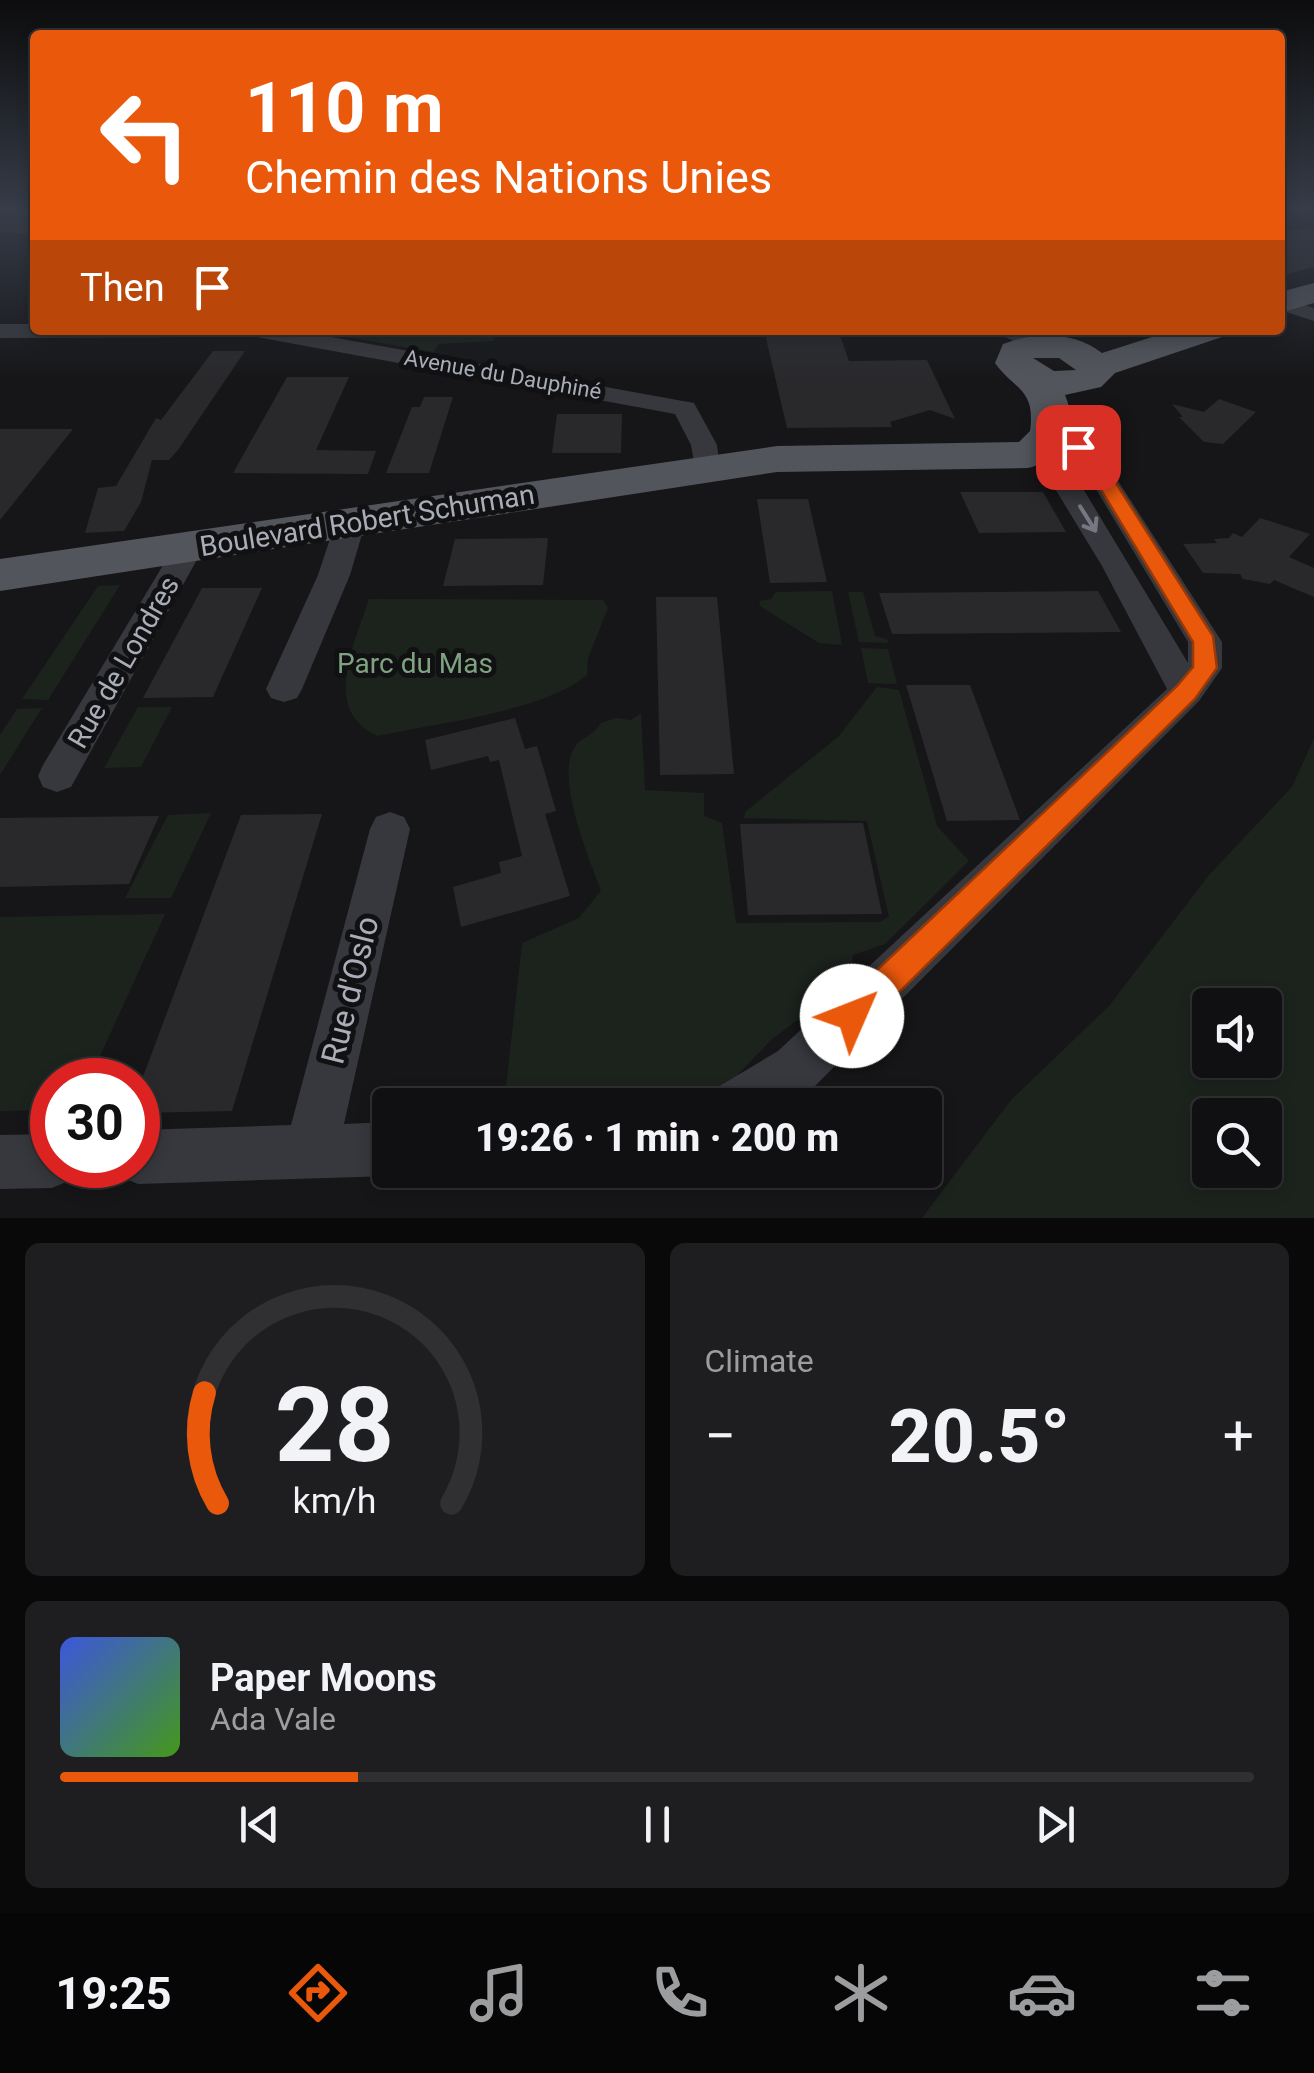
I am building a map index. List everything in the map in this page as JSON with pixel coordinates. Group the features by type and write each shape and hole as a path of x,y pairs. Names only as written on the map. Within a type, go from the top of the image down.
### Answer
{"main road":[{"path":"1285,302 1314,293"},
{"path":"1046,358 1156,335"},
{"path":"1046,358 1181,335"},
{"path":"1046,358 1071,396 1064,447"},
{"name":"Boulevard Robert Schuman","path":"0,575 720,467 916,470 1064,447"}],"street":[{"path":"1285,305 1314,315"},
{"path":"0,331 30,331"},
{"name":"Avenue du Dauphiné","path":"284,335 685,408 720,467"},
{"path":"996,335 1046,358"},
{"path":"765,1088 796,1070 1186,692 1205,668 1205,642 1094,462 1064,447"},
{"path":"284,689 334,575 350,524"},
{"name":"Rue de Londres","path":"58,776 189,547"},
{"name":"Rue d'Oslo","path":"311,1152 390,829"},
{"path":"160,1157 372,1150"},
{"path":"0,1162 30,1161"}],"green space":[{"path":"334,335 495,335 494,341 438,344 434,352"},
{"path":"120,585 48,700 22,699 98,586"},
{"path":"832,591 842,645 819,643 761,607 759,601 771,599 776,592"},
{"path":"848,592 863,592 875,636 887,639 888,643 859,642"},
{"name":"Parc du Mas","path":"369,599 603,600 608,608 588,658 587,675 568,688 517,707 378,736 360,725 350,710 346,693 350,655"},
{"path":"861,648 888,649 897,684 868,683"},
{"path":"877,687 899,690 937,826 969,861 885,944 853,955 850,980 771,1040 726,1087 506,1088 522,943 579,918 601,891 571,795 570,757 577,744 601,723 616,718 631,720 641,713 645,790 704,793 704,816 722,823 736,923 879,922 889,917 867,821 744,818 745,812 839,736"},
{"path":"138,707 172,707 141,767 104,768"},
{"path":"42,708 0,775 0,735 17,709"},
{"path":"1314,738 1314,1218 922,1218 1011,1100 1109,1006 1209,875 1292,787"},
{"path":"211,813 171,898 125,898 168,815"},
{"path":"165,914 99,1058 30,1058 30,1110 0,1111 0,917"}],"building":[{"path":"1285,266 1314,267 1285,275"},
{"path":"765,335 840,335 849,361 927,360 955,419 930,410 890,422 892,427 787,428"},
{"path":"213,351 245,351 178,450 169,460 152,460 141,502 124,531 85,533 98,488 116,486 156,418 161,420"},
{"path":"287,377 349,377 316,450 376,451 368,474 233,473"},
{"path":"424,397 453,397 429,473 386,473 412,407 420,407"},
{"path":"1219,399 1256,412 1223,444 1204,442 1179,417 1183,417 1172,404 1204,412"},
{"path":"557,414 622,414 621,453 552,453"},
{"path":"0,429 73,429 0,520"},
{"path":"960,492 1043,492 1066,532 979,533"},
{"path":"757,499 808,499 827,582 770,583"},
{"path":"1260,518 1310,534 1289,557 1314,568 1314,597 1274,580 1270,584 1243,579 1240,574 1203,573 1183,544 1217,543 1214,539 1229,538 1233,533 1242,537"},
{"path":"548,538 543,585 443,586 455,539"},
{"path":"202,588 262,588 213,697 143,698"},
{"path":"1098,591 1121,632 892,634 879,593"},
{"path":"656,597 717,597 734,774 660,775"},
{"path":"906,685 970,685 1020,820 947,821"},
{"path":"515,718 525,749 537,746 556,811 545,814 570,896 461,927 453,887 501,873 499,862 522,856 499,760 490,762 488,756 431,770 425,740"},
{"path":"322,814 232,1111 160,1113 160,1058 150,1058 241,815"},
{"path":"159,816 129,884 0,887 0,818"},
{"path":"863,823 882,914 748,915 740,824"}],"route":[{"path":"852,1016 1186,692 1205,668 1205,642 1094,462 1078,447"}]}
